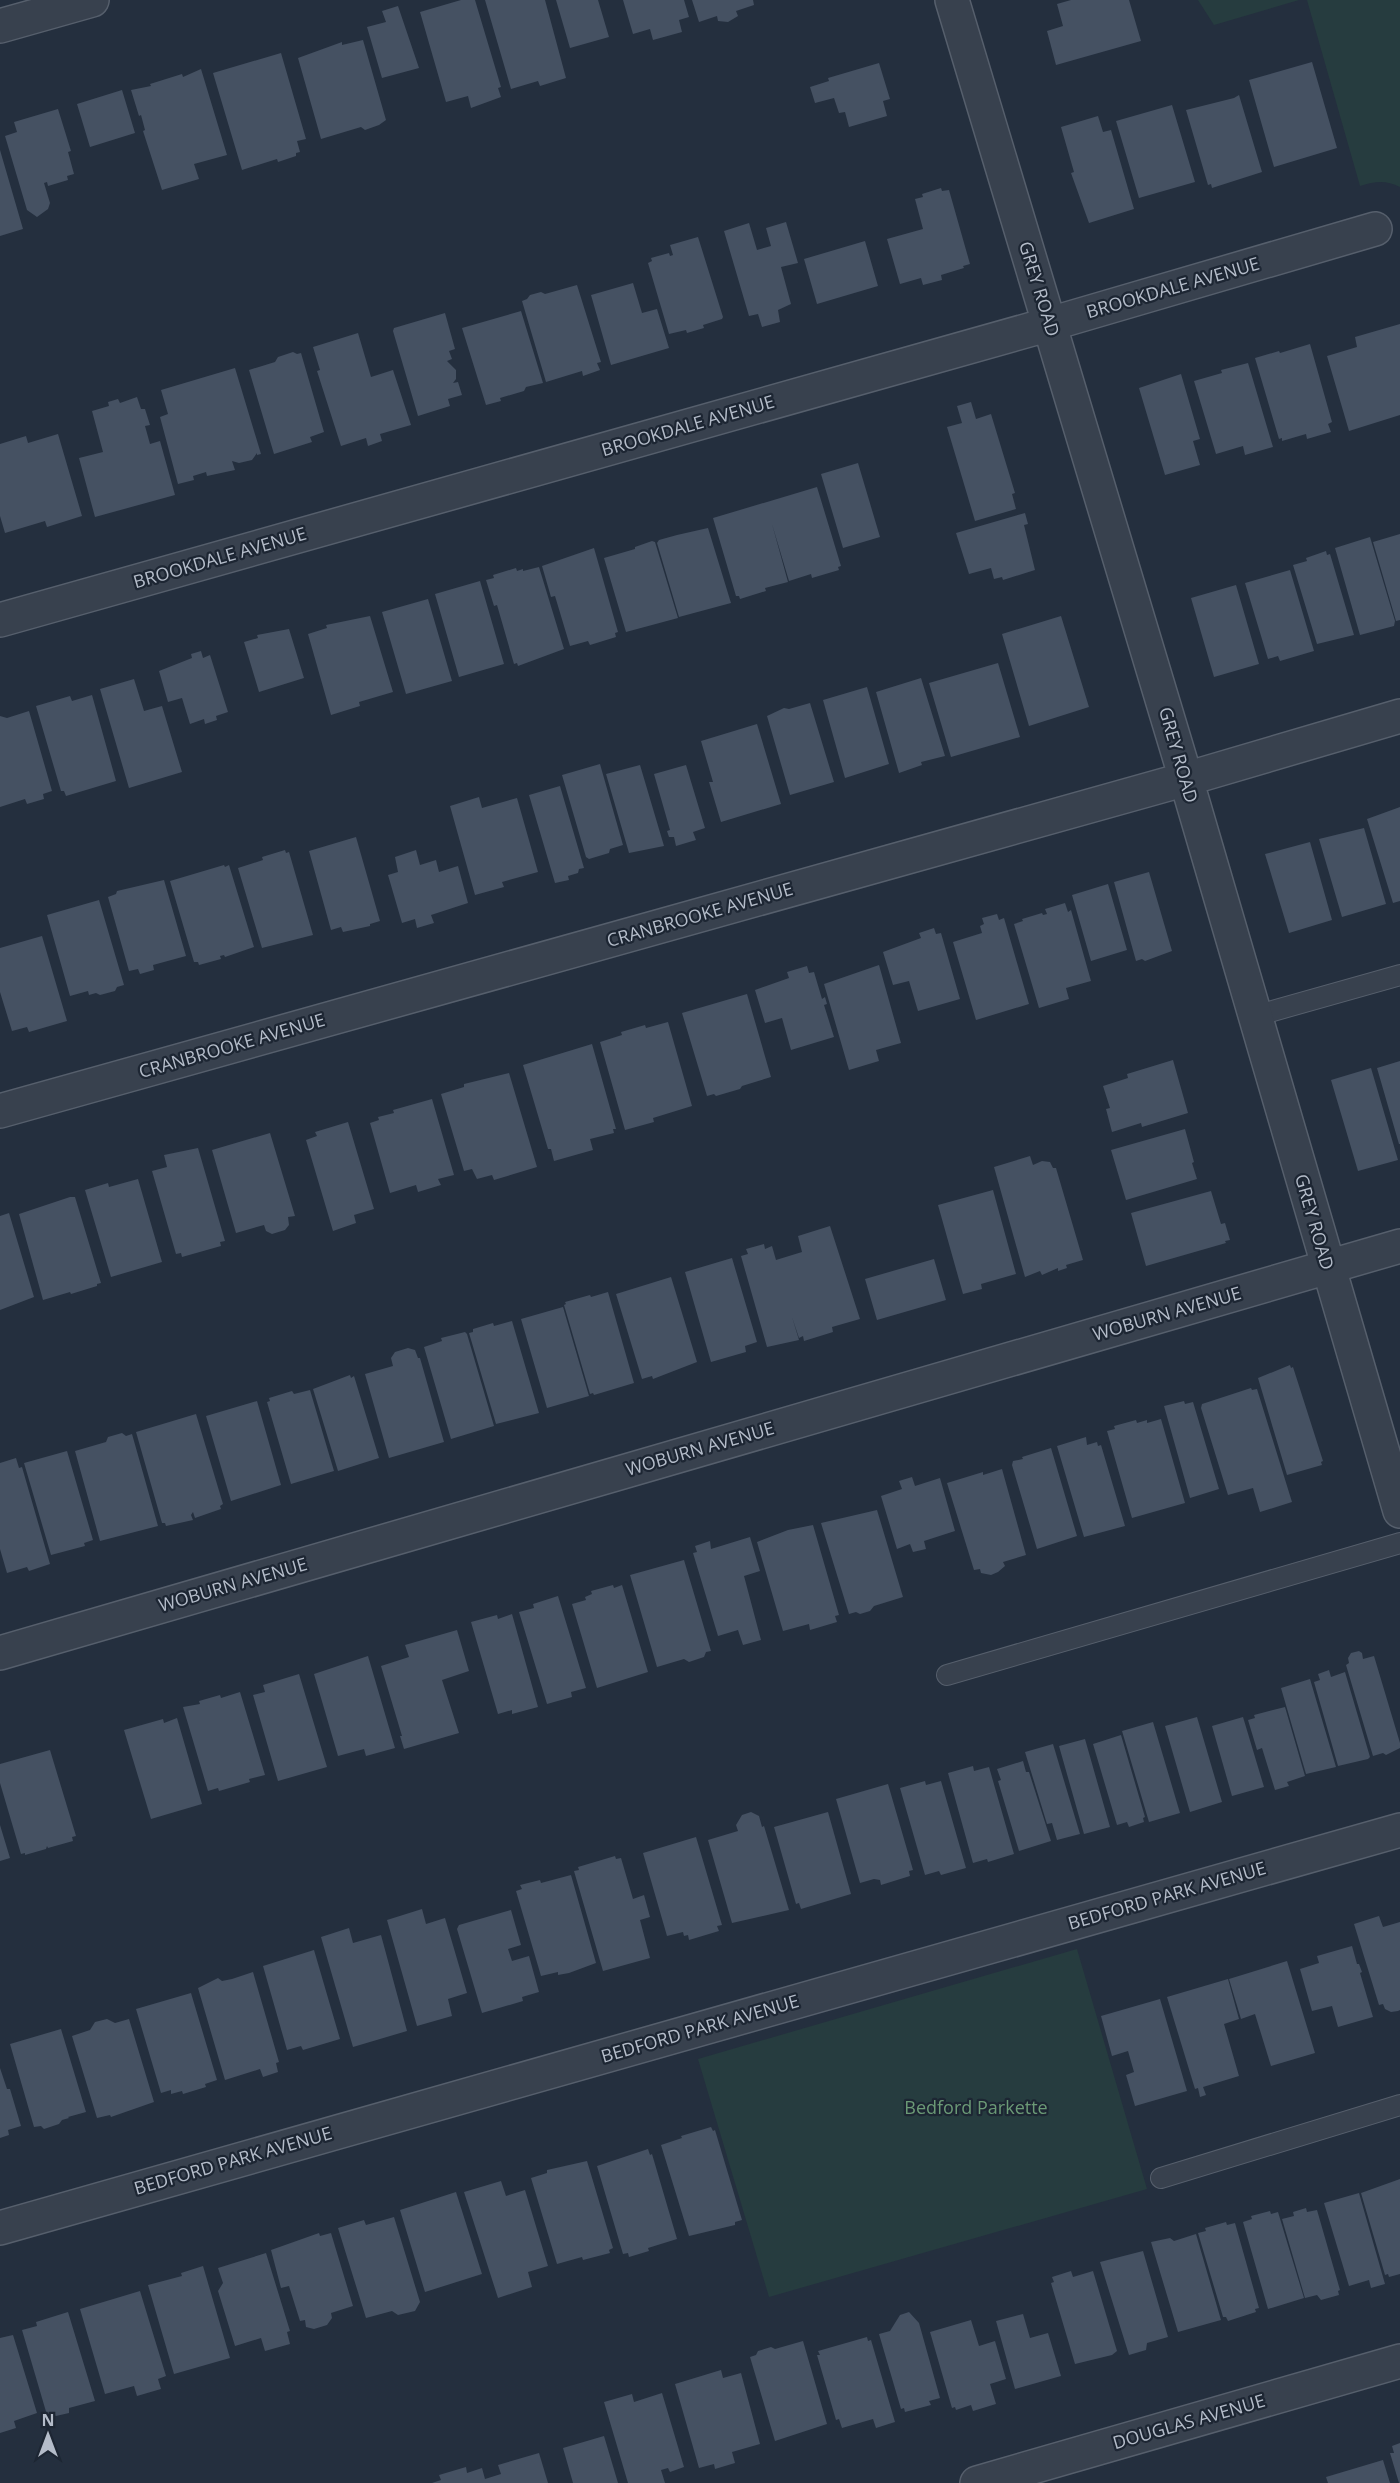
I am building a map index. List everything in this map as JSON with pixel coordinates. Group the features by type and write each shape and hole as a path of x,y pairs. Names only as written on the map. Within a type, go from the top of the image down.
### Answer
{"street":[{"path":"0,27 92,0"},
{"name":"GREY ROAD","path":"952,0 1186,779 1400,1511"},
{"name":"BROOKDALE AVENUE","path":"0,620 1050,324 1375,229"},
{"name":"CRANBROOKE AVENUE","path":"0,1111 1186,779 1400,716"},
{"name":"WOBURN AVENUE","path":"0,1653 1400,1246"},
{"name":"BEDFORD PARK AVENUE","path":"0,2228 1400,1830"},
{"name":"DOUGLAS AVENUE","path":"977,2483 1400,2361"}],"lane":[{"path":"1255,1016 1400,975"},
{"path":"947,1676 1400,1543"},
{"path":"1161,2178 1400,2105"}],"green space":[{"path":"1198,0 1299,0 1214,25"},
{"path":"1307,0 1400,0 1400,187 1381,182 1360,186"},
{"name":"Bedford Parkette","path":"1077,1949 1147,2189 769,2297 698,2059"}],"building":[{"path":"461,0 475,0 501,87 498,88 501,97 471,108 468,96 446,102 420,12"},
{"path":"485,0 545,0 566,78 540,86 538,81 511,89"},
{"path":"556,0 598,0 609,37 570,48"},
{"path":"623,0 684,0 689,17 679,20 682,32 653,40 650,29 633,34"},
{"path":"692,0 753,0 754,5 736,11 738,16 728,22 718,21 717,16 699,22"},
{"path":"1071,0 1129,0 1141,41 1056,65 1047,31 1063,26 1057,4"},
{"path":"398,6 419,68 382,78 367,27 386,22 382,11"},
{"path":"363,40 386,120 365,130 361,127 321,139 298,58 342,42 342,45"},
{"path":"281,53 306,139 297,141 300,152 296,153 296,156 278,162 277,159 242,170 213,73"},
{"path":"1312,62 1337,148 1274,167 1249,80"},
{"path":"879,63 890,99 883,101 887,116 849,127 845,112 839,113 834,98 815,103 810,87 829,81 828,78"},
{"path":"201,69 227,155 194,164 199,179 162,190 143,131 145,130 141,115 139,116 131,90 151,86 150,84 182,74 183,77"},
{"path":"122,90 135,133 90,147 77,104"},
{"path":"1239,95 1262,172 1212,188 1211,184 1208,185 1186,110"},
{"path":"1172,105 1195,182 1139,198 1116,121"},
{"path":"58,109 71,151 68,152 74,174 67,176 68,180 48,186 47,182 44,183 50,203 48,209 37,217 27,210 5,136 17,132 14,122"},
{"path":"1098,116 1103,132 1111,130 1134,209 1089,223 1071,173 1074,172 1061,127"},
{"path":"0,150 23,229 0,236"},
{"path":"941,188 942,191 949,190 970,264 941,275 942,280 923,285 921,278 900,284 887,239 923,229 915,199 923,197 922,194"},
{"path":"786,222 798,263 781,267 791,304 778,310 780,322 762,327 758,314 749,316 724,231 749,223 757,250 771,246 766,228"},
{"path":"698,237 723,317 703,325 704,328 687,333 686,330 669,334 648,263 652,261 651,258 669,253 670,256 673,255 670,245"},
{"path":"865,241 878,286 817,304 804,259"},
{"path":"633,283 642,313 657,309 669,348 611,365 591,295"},
{"path":"577,285 601,362 597,363 600,370 583,376 582,371 546,382 522,301 530,295 541,292 545,294"},
{"path":"521,311 543,383 526,387 524,391 486,405 462,328"},
{"path":"445,313 455,349 449,351 452,359 447,361 456,370 456,379 453,383 458,382 462,395 448,399 450,406 418,416 393,331 394,328"},
{"path":"1400,324 1400,415 1349,431 1327,356 1357,347 1355,337"},
{"path":"358,333 371,377 393,370 411,425 380,434 382,441 368,446 366,438 341,446 317,371 320,370 313,347"},
{"path":"1310,344 1332,422 1328,424 1331,432 1307,439 1306,434 1282,441 1282,438 1279,439 1255,358"},
{"path":"293,352 301,353 324,432 310,437 312,442 274,454 249,370 275,362 278,357"},
{"path":"1248,363 1273,447 1245,455 1243,446 1216,454 1194,381 1222,373 1221,370"},
{"path":"235,368 261,454 257,455 257,453 252,460 239,463 232,461 235,470 207,476 206,472 193,476 194,480 178,484 160,417 168,414 161,390"},
{"path":"1181,374 1200,439 1193,441 1200,465 1165,475 1139,388"},
{"path":"137,397 141,409 145,409 150,425 145,426 150,444 160,441 175,495 95,517 79,458 103,452 92,411 109,406 108,402 118,399 120,403"},
{"path":"971,402 976,419 991,414 1015,493 1012,494 1016,509 975,521 947,427 962,423 957,406"},
{"path":"58,434 82,516 47,527 45,521 5,533 0,516 0,444 26,436 28,443"},
{"path":"858,463 880,537 843,548 821,474"},
{"path":"817,487 841,566 838,567 839,570 812,578 811,574 789,581 772,524 788,582 765,588 766,591 740,599 736,596 713,518"},
{"path":"1025,513 1028,524 1024,525 1035,570 1003,580 1002,577 994,579 991,568 969,574 956,533"},
{"path":"708,528 731,603 679,617 657,543 659,540"},
{"path":"1400,534 1400,620 1396,621 1373,542"},
{"path":"1370,537 1395,621 1394,626 1360,635 1335,548"},
{"path":"655,542 678,618 626,632 604,558 635,549 635,547"},
{"path":"594,548 618,632 615,633 616,637 590,645 588,641 570,646 555,596 551,597 542,566"},
{"path":"1326,551 1327,555 1330,554 1354,635 1317,644 1293,565"},
{"path":"539,567 564,649 518,666 517,663 514,664 497,605 494,606 486,580 494,578 493,575 516,568 517,571 523,569 523,571"},
{"path":"1290,570 1314,651 1280,661 1278,656 1268,659 1245,583"},
{"path":"480,581 504,664 459,677 435,594"},
{"path":"1236,585 1259,664 1214,677 1191,598"},
{"path":"428,599 452,681 406,694 382,612"},
{"path":"370,616 393,692 359,702 360,706 331,715 308,634 327,628 326,625"},
{"path":"1061,616 1089,707 1029,726 1002,634"},
{"path":"289,629 304,678 259,692 244,642 258,638 257,635"},
{"path":"201,651 203,658 210,655 228,712 216,716 217,720 205,724 204,719 190,724 182,698 168,702 159,671 192,658 191,654"},
{"path":"998,663 1020,737 951,757 929,683"},
{"path":"921,678 945,756 921,762 922,765 899,773 876,692"},
{"path":"134,679 144,711 162,706 182,772 129,788 100,689"},
{"path":"867,687 889,764 845,778 823,700"},
{"path":"92,695 116,781 66,796 64,791 61,791 36,706 70,696 72,701"},
{"path":"810,703 834,782 790,795 767,716 784,708 789,709"},
{"path":"29,711 52,791 43,794 44,799 27,804 25,799 0,807 0,716 7,718"},
{"path":"757,724 781,804 721,822 709,782 713,782 701,741"},
{"path":"600,764 623,845 610,849 609,853 589,859 586,857 562,775"},
{"path":"640,765 664,846 629,853 606,774"},
{"path":"686,765 705,828 693,832 696,840 676,846 674,837 669,837 667,831 670,830 654,774"},
{"path":"560,786 584,868 568,876 569,880 555,883 529,795"},
{"path":"479,797 482,808 517,798 538,872 502,882 504,887 475,895 450,806"},
{"path":"1400,807 1400,901 1393,903 1367,819"},
{"path":"1364,828 1386,904 1342,917 1319,839"},
{"path":"356,837 380,921 370,926 343,932 341,927 331,930 309,851"},
{"path":"1310,842 1332,920 1289,933 1265,854"},
{"path":"285,850 286,853 289,852 313,935 262,948 238,868"},
{"path":"416,850 420,865 436,860 439,872 458,866 468,903 431,915 434,923 417,928 415,919 402,923 388,875 398,872 395,857"},
{"path":"224,865 225,867 229,865 254,947 225,957 220,956 221,959 199,965 198,962 194,962 170,881"},
{"path":"1149,872 1172,951 1145,961 1142,959 1136,961 1114,882"},
{"path":"164,880 186,956 153,965 154,970 140,974 138,969 129,971 108,897 116,894 117,891"},
{"path":"1108,884 1127,950 1091,961 1072,895"},
{"path":"99,900 124,985 117,987 115,991 100,995 96,993 89,995 88,991 70,996 47,915"},
{"path":"1065,903 1068,912 1071,910 1091,981 1066,988 1069,999 1039,1008 1014,924 1023,921 1022,919 1042,913 1047,914 1045,909"},
{"path":"997,914 999,920 1004,918 1029,1004 976,1020 953,942 982,933 980,926 984,924 982,918"},
{"path":"934,928 936,934 941,933 960,999 918,1011 909,981 893,985 883,952 921,938 919,933"},
{"path":"42,936 67,1021 29,1032 27,1027 12,1031 0,992 0,948"},
{"path":"879,965 901,1043 876,1050 879,1061 849,1070 824,984"},
{"path":"807,966 809,973 814,972 822,999 825,997 827,1004 824,1005 834,1037 791,1050 782,1018 765,1023 755,990 789,978 787,972"},
{"path":"747,994 771,1077 742,1086 740,1089 716,1096 714,1094 707,1096 682,1013"},
{"path":"668,1022 692,1106 653,1118 654,1122 625,1130 600,1042 622,1035 621,1032 645,1025 646,1028"},
{"path":"592,1044 616,1129 613,1129 614,1133 590,1139 593,1150 554,1161 551,1149 548,1149 523,1065"},
{"path":"1173,1060 1188,1113 1142,1127 1141,1123 1112,1132 1106,1109 1110,1108 1103,1086 1128,1078 1127,1074"},
{"path":"1400,1061 1400,1144 1399,1144 1377,1068"},
{"path":"1371,1068 1398,1160 1358,1171 1331,1080"},
{"path":"509,1073 537,1167 494,1180 492,1175 477,1179 472,1169 464,1171 441,1094 464,1087 464,1084"},
{"path":"432,1099 454,1175 438,1179 441,1185 418,1192 416,1185 390,1193 370,1123 379,1120 378,1117 394,1113 393,1110"},
{"path":"348,1122 374,1209 354,1215 356,1223 333,1231 306,1140 317,1136 315,1132"},
{"path":"1185,1129 1197,1179 1126,1200 1111,1150"},
{"path":"270,1133 295,1216 288,1217 289,1225 285,1230 272,1234 266,1231 264,1225 236,1233 212,1150"},
{"path":"198,1148 225,1241 220,1242 221,1246 182,1257 181,1253 176,1254 152,1171 167,1167 164,1155"},
{"path":"1030,1156 1033,1165 1042,1161 1050,1162 1053,1168 1056,1168 1083,1260 1066,1265 1067,1268 1058,1271 1058,1268 1042,1275 1040,1271 1025,1277 994,1167"},
{"path":"138,1179 162,1262 111,1277 85,1190 108,1183 109,1187"},
{"path":"993,1190 1016,1274 981,1284 982,1289 963,1294 938,1205"},
{"path":"1211,1191 1221,1224 1225,1223 1230,1240 1146,1266 1131,1213"},
{"path":"75,1197 101,1283 71,1294 70,1292 43,1300 19,1214"},
{"path":"9,1213 34,1297 0,1310 0,1216"},
{"path":"830,1226 860,1319 832,1327 833,1332 804,1341 803,1336 799,1338 792,1317 799,1340 767,1347 741,1256 748,1254 746,1249 764,1244 765,1249 772,1246 776,1260 802,1252 798,1236"},
{"path":"732,1258 757,1342 745,1346 746,1352 711,1362 685,1272"},
{"path":"934,1259 946,1300 877,1320 865,1279"},
{"path":"671,1277 697,1362 653,1379 652,1376 642,1379 616,1294"},
{"path":"608,1292 634,1383 594,1395 590,1394 564,1305 565,1302"},
{"path":"563,1307 589,1396 547,1408 521,1319"},
{"path":"512,1321 539,1413 496,1424 469,1333 473,1332 473,1329 493,1323 494,1326"},
{"path":"465,1332 494,1426 451,1439 424,1347 442,1341 441,1338"},
{"path":"408,1348 415,1350 420,1358 444,1442 389,1458 365,1374 393,1366 391,1358 395,1352"},
{"path":"1290,1365 1291,1368 1293,1367 1323,1461 1322,1465 1287,1475 1258,1378"},
{"path":"350,1375 351,1378 354,1376 379,1458 338,1471 313,1389"},
{"path":"1251,1388 1252,1390 1257,1389 1292,1502 1260,1512 1253,1488 1228,1495 1201,1408 1202,1404"},
{"path":"310,1390 334,1471 291,1484 267,1402 270,1401 269,1398 292,1391 294,1394"},
{"path":"257,1401 281,1485 231,1501 206,1416"},
{"path":"1184,1401 1185,1404 1193,1402 1219,1489 1190,1498 1164,1406"},
{"path":"196,1414 223,1504 220,1506 221,1509 195,1518 193,1512 191,1515 193,1520 166,1526 162,1523 136,1432"},
{"path":"1161,1419 1185,1503 1132,1518 1107,1431 1115,1429 1114,1426 1136,1420 1137,1423 1147,1420 1147,1423"},
{"path":"122,1433 126,1436 132,1434 158,1526 100,1541 75,1451 106,1442 108,1437"},
{"path":"1086,1437 1087,1445 1097,1442 1098,1446 1101,1445 1125,1526 1084,1537 1057,1446"},
{"path":"1051,1448 1077,1536 1037,1549 1012,1465 1013,1461 1023,1459 1022,1457"},
{"path":"67,1451 93,1540 84,1543 85,1546 51,1555 24,1463"},
{"path":"16,1458 19,1468 22,1467 50,1564 29,1571 27,1567 7,1573 0,1549 0,1463"},
{"path":"1002,1469 1026,1555 1003,1562 1005,1566 991,1575 981,1573 980,1569 974,1570 947,1483"},
{"path":"912,1477 915,1486 940,1478 955,1531 924,1541 926,1549 913,1552 910,1544 897,1549 881,1496 902,1489 899,1481"},
{"path":"877,1510 903,1597 874,1606 870,1611 849,1614 821,1523"},
{"path":"813,1525 839,1615 835,1616 837,1622 810,1630 809,1624 783,1631 757,1542 788,1530"},
{"path":"750,1537 760,1571 744,1576 761,1640 743,1645 738,1630 718,1636 693,1553 697,1552 695,1546 710,1541 711,1549"},
{"path":"684,1560 711,1651 706,1652 704,1657 689,1662 684,1659 657,1667 630,1575"},
{"path":"613,1585 614,1588 622,1585 648,1672 597,1688 572,1604 586,1600 585,1597 592,1594 591,1591"},
{"path":"558,1596 586,1688 571,1692 572,1697 547,1704 519,1612 534,1608 533,1604"},
{"path":"512,1614 538,1707 512,1714 512,1710 498,1714 471,1622 497,1615 498,1619"},
{"path":"457,1630 469,1671 442,1680 459,1733 404,1749 381,1666 409,1657 405,1645"},
{"path":"1359,1651 1363,1659 1374,1656 1400,1743 1400,1748 1386,1755 1383,1753 1373,1756 1346,1665 1349,1663 1348,1658 1351,1653"},
{"path":"368,1656 395,1748 366,1756 364,1749 338,1756 314,1674"},
{"path":"1329,1670 1331,1677 1345,1672 1370,1757 1368,1759 1338,1766 1314,1682 1320,1680 1318,1674"},
{"path":"299,1674 327,1767 278,1781 253,1695 265,1692 263,1685"},
{"path":"1310,1679 1336,1767 1306,1774 1281,1688"},
{"path":"240,1692 265,1775 219,1791 218,1788 208,1791 183,1707 200,1704 199,1701 220,1695 221,1698"},
{"path":"1285,1707 1305,1776 1287,1782 1289,1786 1275,1790 1262,1748 1257,1750 1248,1720 1255,1718 1254,1715"},
{"path":"1197,1717 1222,1802 1190,1812 1165,1726"},
{"path":"1243,1717 1264,1787 1232,1796 1212,1726"},
{"path":"177,1718 202,1804 151,1819 124,1730 163,1719 164,1723"},
{"path":"1153,1722 1180,1813 1149,1822 1122,1731"},
{"path":"1121,1735 1145,1817 1144,1822 1129,1827 1127,1822 1117,1825 1093,1744"},
{"path":"1085,1739 1110,1827 1084,1834 1059,1746"},
{"path":"1053,1744 1080,1834 1057,1840 1052,1823 1047,1824 1025,1752"},
{"path":"50,1750 76,1836 72,1837 73,1841 48,1848 47,1846 46,1849 25,1855 25,1853 21,1854 0,1783 0,1764"},
{"path":"1023,1761 1026,1772 1029,1772 1051,1841 1019,1851 998,1781 1001,1780 997,1769"},
{"path":"973,1766 974,1771 989,1767 1014,1854 988,1862 987,1859 973,1863 948,1773"},
{"path":"925,1781 926,1785 941,1781 966,1868 941,1875 939,1871 925,1875 900,1788"},
{"path":"888,1784 913,1870 909,1871 910,1876 881,1885 880,1880 874,1879 860,1883 836,1799"},
{"path":"751,1812 759,1816 762,1827 764,1826 789,1910 732,1923 708,1840 738,1831 736,1825 742,1815"},
{"path":"828,1812 851,1894 801,1909 799,1903 796,1904 774,1827"},
{"path":"0,1825 10,1858 0,1861"},
{"path":"696,1837 722,1925 717,1926 719,1931 689,1940 688,1935 684,1936 683,1932 667,1936 643,1853"},
{"path":"615,1856 616,1859 621,1858 633,1899 644,1895 650,1917 640,1920 650,1958 603,1971 574,1871 579,1870 578,1867"},
{"path":"571,1875 596,1963 569,1973 558,1975 558,1972 541,1976 516,1891 522,1889 520,1885 540,1880 541,1883"},
{"path":"422,1909 426,1924 445,1918 467,1993 448,1999 452,2016 417,2026 387,1920"},
{"path":"511,1910 521,1945 508,1949 512,1961 529,1956 539,1992 522,1997 523,2001 482,2013 457,1929 459,1925"},
{"path":"1379,1916 1383,1927 1400,1922 1400,2010 1398,2011 1391,2012 1385,2009 1383,2004 1379,2005 1354,1924"},
{"path":"349,1928 353,1943 381,1935 407,2031 353,2047 321,1937"},
{"path":"1352,1946 1362,1972 1360,1973 1373,2017 1338,2027 1332,2006 1312,2011 1300,1969 1319,1963 1317,1956"},
{"path":"314,1950 340,2039 303,2050 301,2046 287,2050 263,1966"},
{"path":"1287,1961 1315,2053 1271,2066 1255,2014 1241,2019 1229,1979"},
{"path":"253,1972 279,2062 276,2063 278,2072 263,2077 260,2069 225,2080 198,1988 218,1978 222,1981"},
{"path":"1228,1979 1239,2019 1224,2024 1239,2076 1203,2087 1206,2095 1200,2097 1198,2088 1195,2089 1167,1997"},
{"path":"191,1993 217,2080 205,2084 206,2087 183,2094 182,2091 171,2094 171,2090 161,2093 136,2009"},
{"path":"1160,1999 1187,2091 1135,2106 1126,2075 1134,2072 1128,2051 1112,2056 1101,2016"},
{"path":"107,2019 115,2023 129,2019 154,2102 111,2117 110,2115 97,2118 72,2036 90,2030 95,2022"},
{"path":"61,2029 86,2112 68,2117 59,2124 44,2129 41,2126 34,2127 10,2044"},
{"path":"0,2068 7,2089 10,2089 21,2126 8,2130 9,2135 0,2138"},
{"path":"711,2127 713,2131 715,2130 742,2220 735,2222 735,2225 689,2236 661,2145"},
{"path":"648,2149 650,2155 652,2154 677,2239 629,2257 628,2253 623,2254 597,2166"},
{"path":"587,2161 613,2248 609,2250 610,2253 557,2264 531,2178 547,2173 547,2170"},
{"path":"1400,2179 1400,2274 1389,2277 1388,2274 1385,2275 1361,2193"},
{"path":"501,2181 506,2196 525,2190 548,2266 528,2272 532,2287 498,2298 464,2192"},
{"path":"456,2192 482,2274 425,2292 400,2210"},
{"path":"1359,2193 1385,2284 1371,2288 1369,2280 1349,2286 1324,2203"},
{"path":"1306,2208 1307,2212 1317,2210 1340,2290 1339,2295 1321,2300 1317,2295 1305,2298 1282,2219 1294,2216 1293,2212"},
{"path":"1270,2211 1271,2214 1278,2212 1304,2298 1268,2309 1243,2222 1252,2219 1251,2216"},
{"path":"394,2217 420,2302 415,2311 398,2315 392,2311 366,2318 338,2228 364,2220 366,2225"},
{"path":"1226,2222 1227,2225 1235,2223 1259,2308 1255,2309 1256,2312 1228,2321 1226,2317 1223,2317 1198,2233 1206,2231 1205,2228"},
{"path":"319,2233 320,2236 331,2233 353,2306 331,2313 332,2318 327,2325 314,2329 306,2327 305,2320 300,2321 289,2286 281,2288 271,2250"},
{"path":"1196,2234 1221,2320 1178,2332 1151,2242 1170,2238 1174,2241"},
{"path":"1143,2251 1168,2337 1147,2343 1146,2350 1129,2355 1100,2262"},
{"path":"266,2253 290,2331 287,2332 290,2344 265,2351 261,2338 235,2346 218,2291 223,2283 218,2268"},
{"path":"203,2266 230,2358 174,2374 148,2285 182,2276 181,2273"},
{"path":"1071,2271 1073,2277 1093,2271 1117,2351 1112,2355 1075,2364 1051,2283 1054,2282 1052,2277"},
{"path":"140,2291 166,2376 158,2379 161,2389 137,2396 134,2386 105,2394 80,2309"},
{"path":"68,2312 95,2401 69,2408 69,2413 56,2416 51,2413 47,2415 22,2330 37,2326 36,2322"},
{"path":"909,2312 919,2323 940,2398 929,2401 931,2405 905,2412 904,2408 901,2409 879,2334 890,2331 900,2315"},
{"path":"1023,2314 1030,2338 1048,2333 1061,2376 1015,2389 996,2321"},
{"path":"971,2320 979,2346 995,2341 1006,2379 990,2384 996,2404 973,2411 971,2405 956,2410 955,2407 952,2408 930,2332"},
{"path":"13,2335 37,2413 14,2421 16,2428 0,2433 0,2338"},
{"path":"867,2337 868,2341 871,2340 895,2422 876,2428 873,2419 842,2428 839,2419 836,2420 817,2355 820,2355 818,2351"},
{"path":"803,2341 827,2424 775,2441 750,2357 756,2355 758,2351 771,2347 775,2349"},
{"path":"721,2370 723,2378 741,2373 760,2444 732,2452 735,2463 715,2469 714,2464 699,2468 675,2384"},
{"path":"662,2393 684,2467 670,2472 668,2468 661,2470 665,2483 628,2483 604,2402 632,2394 634,2402"},
{"path":"604,2436 618,2483 573,2483 563,2448"},
{"path":"1400,2443 1399,2483 1390,2453 1394,2453 1392,2446"},
{"path":"539,2453 548,2483 432,2483 441,2480 439,2475 466,2467 467,2473 482,2468 485,2479 501,2474 498,2465"},
{"path":"1383,2460 1390,2483 1328,2483 1326,2477"}]}
